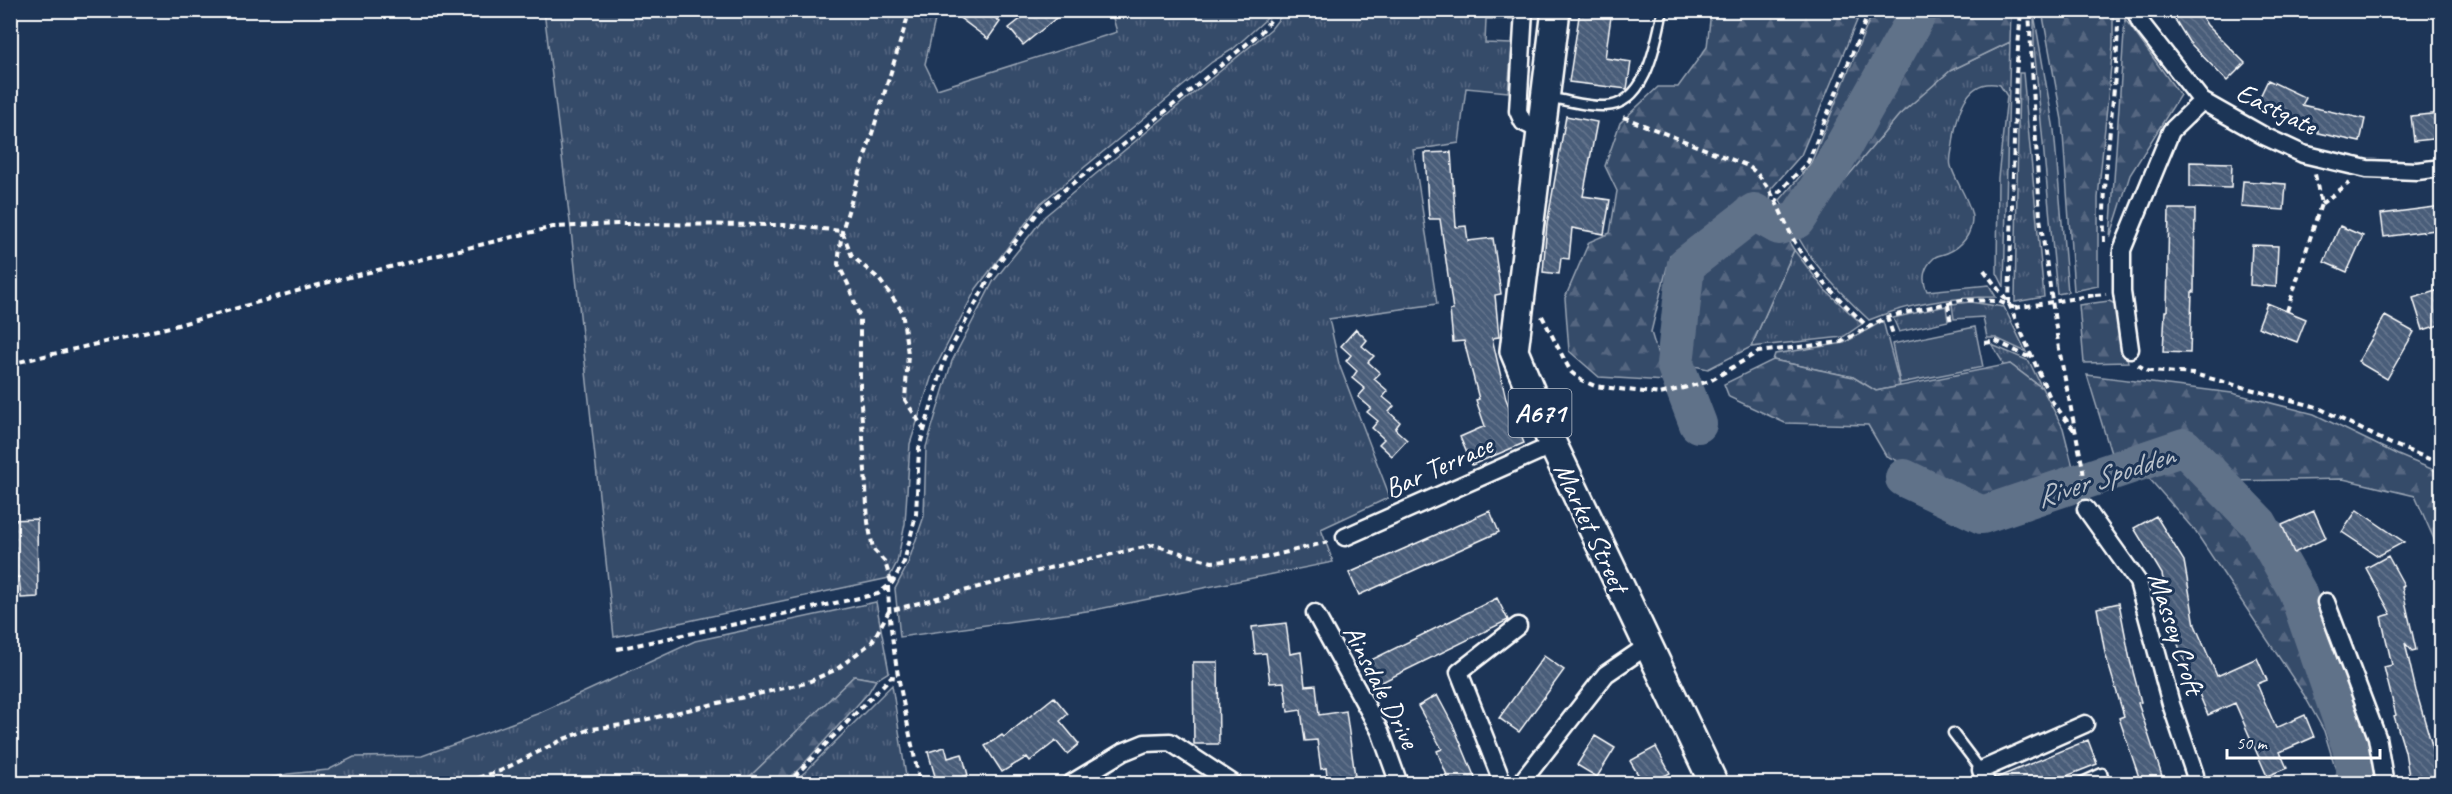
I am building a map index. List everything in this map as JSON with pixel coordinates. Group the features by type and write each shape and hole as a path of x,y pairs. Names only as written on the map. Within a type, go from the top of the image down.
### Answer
{"main road":[{"name":"Market Street","path":"1556,10 1514,351 1553,445 1714,783"}],"street":[{"path":"1524,10 1518,111 1523,122 1541,130"},
{"name":"Eastgate","path":"2135,10 2140,22 2202,101 2264,136 2312,156 2367,169 2417,171 2442,168"},
{"path":"2130,349 2122,292 2122,250 2171,131 2202,101"},
{"name":"Bar Terrace","path":"1345,537 1553,445"},
{"name":"Massey Croft","path":"2086,509 2138,582 2171,704 2195,775 2193,783"},
{"path":"2326,602 2377,737 2385,783"},
{"name":"Ainsdale Drive","path":"1315,613 1380,731 1399,783"},
{"path":"1503,783 1459,672 1518,626"},
{"path":"1520,783 1606,674 1647,646"},
{"path":"1984,777 2085,724"},
{"path":"1070,783 1123,752 1145,743 1170,742 1234,783"}],"lane":[{"path":"1544,97 1604,106 1617,104 1627,98 1637,88 1652,57 1663,10"},
{"path":"1953,733 1984,777"},
{"path":"2078,783 2102,774 2105,783"}],"path":[{"path":"910,10 842,231 838,264 860,318 860,388 868,522 873,549 885,562 890,584 889,611 898,678 921,783"},
{"path":"617,649 878,594 890,584 904,562 916,515 919,448 945,358 996,266 1043,207 1251,41 1279,10"},
{"path":"1776,204 1779,192 1808,162 1870,10"},
{"path":"2008,304 2016,74 2021,10"},
{"path":"2029,10 2040,218 2059,349 2083,469 2086,509"},
{"path":"2105,251 2106,167 2116,62 2118,10"},
{"path":"1604,106 1617,115 1748,166 1761,175 1802,254 1828,288 1868,327"},
{"path":"2287,311 2321,204 2312,156"},
{"path":"2321,204 2367,169"},
{"path":"10,364 174,326 329,282 553,227 618,224 784,225 842,231"},
{"path":"842,231 852,256 879,279 902,311 908,354 904,400 924,429"},
{"path":"1984,270 2008,304 2051,400 2075,431"},
{"path":"1520,302 1540,312 1571,372 1581,380 1595,386 1660,394 1710,381 1758,352 1841,342 1887,317 1970,300 1998,301 2015,308 2095,296"},
{"path":"1948,304 1951,324"},
{"path":"1887,317 1894,337"},
{"path":"1985,343 1996,341 2026,356 2031,355"},
{"path":"2130,349 2139,368 2148,371 2194,374 2318,407 2389,443 2442,464"},
{"path":"458,783 500,771 564,739 591,729 622,725 806,683 837,669 872,642 889,611 1043,570 1154,544 1212,562 1263,558 1345,537"},
{"path":"787,783 891,677 898,678"}],"green space":[{"path":"544,11 937,11 925,64 937,89 1117,32 1111,11 1275,11 1233,49 1212,62 1041,203 976,289 933,372 910,444 905,524 897,562 889,578 614,637 571,230"},
{"path":"1285,11 1513,11 1513,19 1486,19 1485,43 1512,44 1508,92 1466,88 1459,143 1413,150 1437,304 1329,319 1339,364 1390,497 1321,529 1333,562 1094,610 900,637 895,589 907,566 924,516 926,447 952,361 993,282 1045,216 1271,29"},
{"path":"1711,11 1861,11 1801,155 1771,189 1770,206 1750,207 1670,255 1651,332 1666,381 1599,377 1569,351 1565,298 1589,242 1610,233 1617,191 1605,166 1620,123 1658,87 1678,87 1707,47"},
{"path":"1873,11 1912,11 1818,180 1794,216 1789,219 1780,200 1811,163"},
{"path":"1928,11 2011,11 2010,42 1950,71 1899,115 1808,224"},
{"path":"2042,11 2113,11 2113,46 2098,198 2098,286 2074,291 2062,120"},
{"path":"2034,14 2054,130 2068,292 2057,294 2034,46"},
{"path":"2125,19 2180,95 2130,175 2110,238"},
{"path":"2010,42 2004,287 1997,273 1998,178 2007,96 2000,85 1988,84 1978,87 1964,101 1950,158 1953,172 1971,212 1972,224 1965,239 1957,247 1935,257 1926,269 1924,278 1927,291 1989,285 1996,297 1931,302 1869,320 1820,268 1795,232 1808,223 1899,115 1949,71"},
{"path":"2019,73 2023,73 2044,297 2015,302"},
{"path":"1753,220 1786,237 1794,250 1751,347 1708,369 1685,364 1699,275"},
{"path":"1794,250 1825,290 1862,324 1843,337 1751,347"},
{"path":"2109,301 2115,304 2128,362 2084,363 2079,305"},
{"path":"1970,302 2004,307 2026,352 1996,338 1987,338 1983,317 1954,319 1952,304"},
{"path":"1946,306 1948,321 1899,332 1893,318"},
{"path":"1883,321 1900,386 1876,391 1853,377 1773,360 1775,354 1844,343"},
{"path":"1975,327 1983,367 1900,383 1892,344"},
{"path":"1992,345 2029,361 2042,388 2010,364 2003,366"},
{"path":"1773,360 1853,377 1876,391 2010,364 2042,388 2063,428 2075,475 1993,500 1886,456 1868,425 1785,423 1729,397 1724,384"},
{"path":"2087,375 2232,393 2314,414 2441,473 2441,555 2415,496 2343,479 2232,481 2191,437 2113,460"},
{"path":"2185,456 2251,528 2291,594 2347,753 2350,783 2340,783 2324,731 2304,695 2195,531 2148,477 2118,486 2118,477"},
{"path":"876,602 889,672 876,680 854,676 743,783 242,784 288,774 328,770 354,757 422,756 537,714 695,641"},
{"path":"854,676 876,680 868,693 799,769 783,783 743,783"},
{"path":"892,685 907,783 791,783 805,772"}],"building":[{"path":"949,10 985,10 1000,22 988,39"},
{"path":"1032,10 1066,10 1023,45 1009,28"},
{"path":"1580,10 1612,10 1605,58 1631,62 1627,89 1569,82"},
{"path":"2169,10 2198,10 2207,25 2245,63 2227,81 2189,42"},
{"path":"2268,80 2306,98 2302,105 2365,119 2360,142 2318,133 2318,130 2258,101"},
{"path":"2442,113 2442,138 2414,141 2411,116"},
{"path":"1566,116 1597,122 1583,196 1610,200 1604,234 1572,228 1569,259 1561,258 1559,274 1543,272 1547,224"},
{"path":"1451,152 1456,227 1466,226 1468,241 1493,238 1501,294 1495,295 1499,337 1492,338 1506,399 1524,443 1472,465 1460,437 1485,426 1476,400 1479,399 1464,341 1453,342 1450,310 1453,310 1440,219 1429,219 1425,153"},
{"path":"2190,162 2232,163 2231,188 2190,187"},
{"path":"2243,181 2286,184 2284,210 2241,207"},
{"path":"2442,206 2442,229 2384,237 2381,214"},
{"path":"2169,209 2195,209 2194,292 2192,292 2190,353 2163,352 2165,311 2167,311"},
{"path":"2340,226 2363,236 2347,272 2324,262"},
{"path":"2252,245 2278,246 2276,287 2250,285"},
{"path":"2442,289 2442,324 2423,330 2413,298"},
{"path":"2267,303 2306,319 2297,342 2258,327"},
{"path":"2385,316 2414,332 2387,379 2358,362"},
{"path":"1356,329 1367,340 1362,346 1374,356 1368,362 1380,373 1374,379 1388,391 1383,397 1394,406 1389,412 1400,422 1395,429 1407,440 1392,456 1379,444 1384,439 1372,428 1378,421 1367,412 1371,408 1358,397 1365,389 1352,378 1357,371 1346,361 1351,355 1341,346"},
{"path":"2357,510 2404,542 2378,556 2342,532"},
{"path":"1490,511 1499,532 1359,595 1349,573"},
{"path":"2314,511 2326,538 2294,553 2282,525"},
{"path":"2156,516 2184,561 2195,625 2217,676 2257,658 2267,680 2257,684 2276,728 2305,715 2314,737 2280,752 2287,768 2267,776 2235,703 2208,715 2174,635 2162,574 2134,528"},
{"path":"37,519 38,597 21,598 19,577 10,578 10,520"},
{"path":"2388,556 2404,585 2402,587 2416,650 2412,651 2405,643 2431,742 2438,783 2410,783 2405,751 2394,716 2396,715 2384,667 2392,665 2381,617 2391,614 2366,568"},
{"path":"1497,598 1508,620 1376,685 1365,663"},
{"path":"2119,603 2141,702 2138,703 2162,776 2141,783 2119,718 2124,716 2105,653 2097,608"},
{"path":"1286,623 1290,654 1301,652 1305,686 1316,685 1319,715 1346,711 1356,783 1328,783 1326,768 1321,769 1317,740 1305,741 1301,710 1288,712 1284,682 1270,683 1266,653 1255,654 1252,627"},
{"path":"1544,656 1564,670 1519,732 1499,718"},
{"path":"1193,662 1218,662 1219,744 1194,744"},
{"path":"1437,695 1454,727 1477,783 1450,783 1437,751 1442,749 1418,706"},
{"path":"1054,697 1068,714 1060,721 1079,744 1067,754 1056,741 1030,761 1027,757 1002,772 985,746 1002,735 1004,737"},
{"path":"1595,736 1615,748 1597,777 1577,765"},
{"path":"2088,740 2097,764 2049,783 1997,783 1996,778"},
{"path":"945,747 948,758 962,754 968,775 956,779 958,783 937,783 928,752"},
{"path":"1656,747 1670,773 1650,783 1643,783 1630,761"}],"waterway":[{"name":"River Spodden","path":"1698,424 1675,364 1686,265 1754,212 1779,226 1797,220 1831,168 1920,10"},
{"name":"River Spodden","path":"1904,478 1982,515 2184,447 2259,524 2297,591 2353,753 2355,784"}]}
